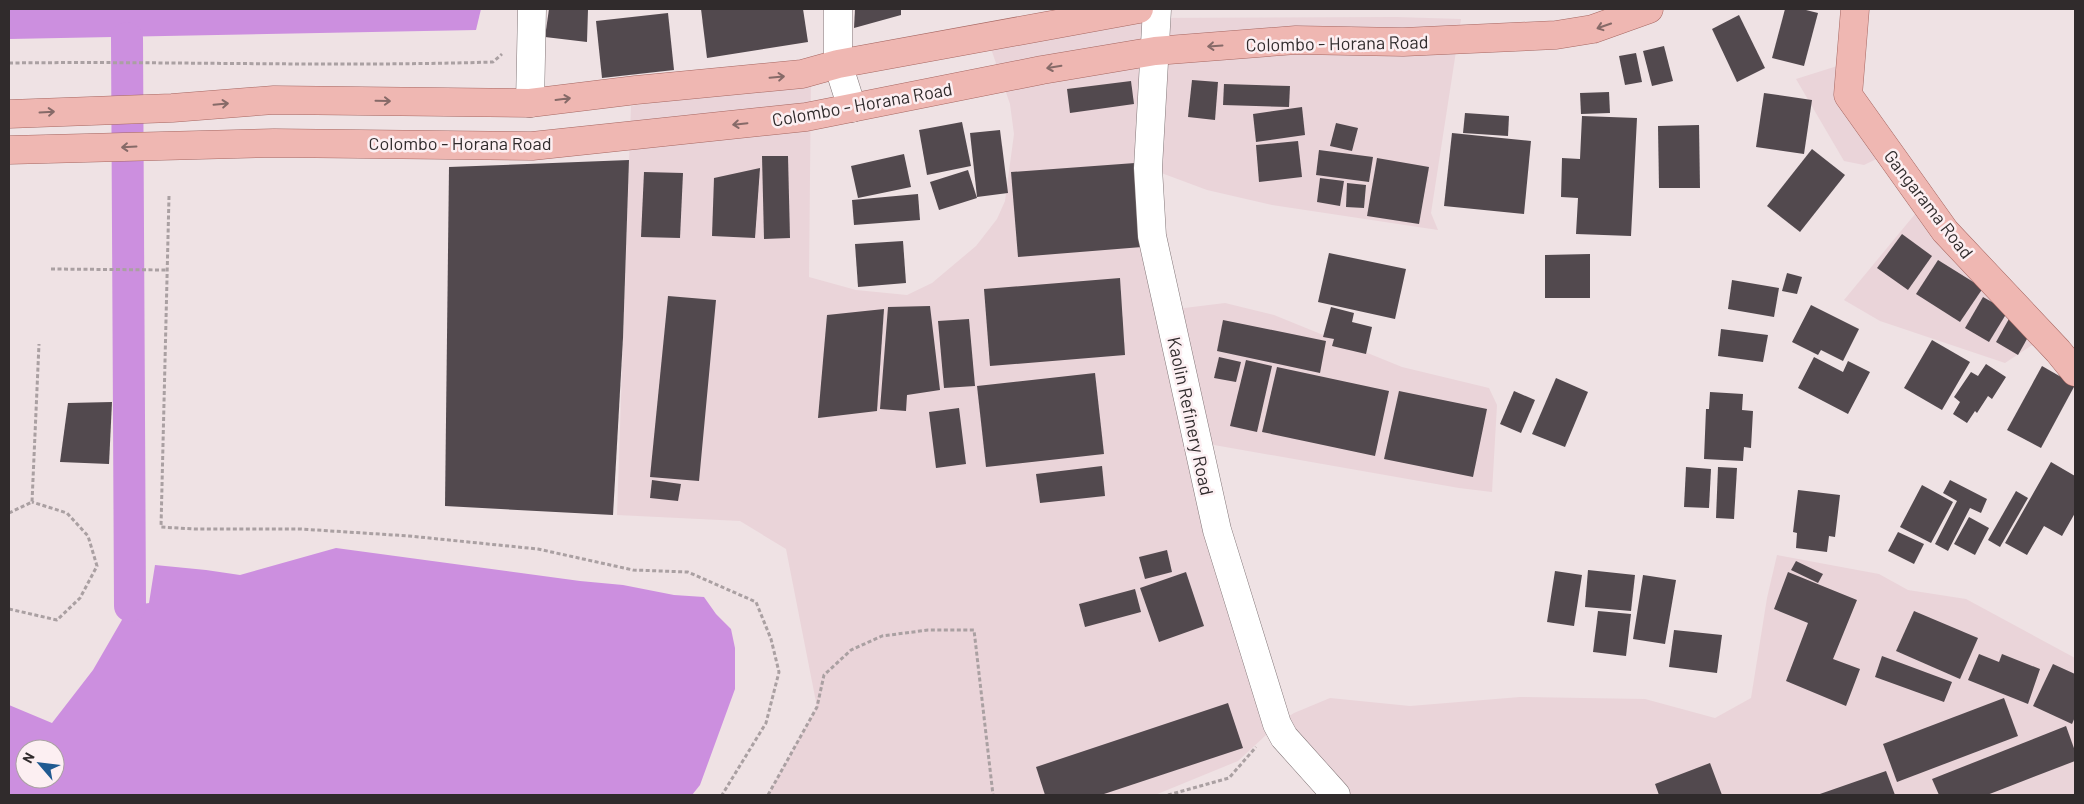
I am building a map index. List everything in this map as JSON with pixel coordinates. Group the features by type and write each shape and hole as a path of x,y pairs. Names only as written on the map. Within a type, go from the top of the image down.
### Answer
{"main road":[{"path":"9,114 172,108 274,100 530,103 636,90 802,74 838,64 1139,9"},
{"name":"Colombo - Horana Road","path":"9,150 85,149 173,144 274,143 532,146 806,117 1042,70 1155,51 1296,40 1403,42 1556,35 1593,29 1649,9"},
{"name":"Gangarama Road","path":"1855,9 1848,95 1945,231 2058,351 2075,372"}],"street":[{"path":"530,103 532,9"},
{"path":"838,9 838,64 852,108"},
{"name":"Kaolin Refinery Road","path":"1157,9 1148,168 1152,236 1216,530 1277,724 1284,737 1336,795"}],"path":[{"path":"9,63 153,62 399,65 492,62 507,50"},
{"path":"169,196 161,526 194,529 300,529 409,536 538,549 633,570 688,572 756,602 771,639 779,672 766,723 722,795"},
{"path":"51,270 167,270"},
{"path":"32,502 39,344"},
{"path":"9,513 32,502 67,513 88,536 97,566 80,598 57,620 9,609"},
{"path":"768,795 817,707 824,674 851,650 882,636 928,630 974,630 993,795"},
{"path":"1168,795 1229,778 1277,724"}],"shaded area":[{"path":"9,9 481,9 476,30 9,39"},
{"path":"1396,17 1461,19 1431,213 1438,230 1272,205 1207,190 1148,168 1168,310 1225,303 1274,315 1402,367 1489,388 1497,405 1492,492 1459,488 1197,442 1277,724 1294,713 1330,698 1410,706 1520,697 1645,699 1715,718 1751,698 1767,598 1777,555 1879,574 1908,590 1966,599 2075,658 2075,795 1336,795 1277,725 1238,761 1155,795 768,795 817,707 786,549 740,521 617,515 631,106 811,76 809,277 856,290 907,295 932,283 976,246 997,219 1005,201 1014,134 1010,104 988,40 1140,18"},
{"path":"1850,62 1889,153 1864,165 1844,161 1796,79"},
{"path":"1925,202 2044,337 2005,363 1880,321 1844,300"},
{"path":"336,548 580,581 623,585 674,595 704,597 716,614 731,629 735,648 735,689 700,785 692,795 9,795 9,705 52,723 93,670 130,606 149,603 155,565 240,575"}],"building":[{"path":"549,9 588,9 587,42 545,37"},
{"path":"701,9 803,9 808,42 707,58"},
{"path":"855,9 901,9 901,15 854,28"},
{"path":"1785,9 1802,9 1818,13 1804,66 1772,58"},
{"path":"668,13 674,70 602,78 596,21"},
{"path":"1739,15 1765,68 1737,82 1712,29"},
{"path":"1664,46 1673,81 1652,86 1643,51"},
{"path":"1636,53 1642,82 1625,85 1619,56"},
{"path":"1192,80 1218,82 1215,120 1188,117"},
{"path":"1131,81 1134,104 1070,113 1067,89"},
{"path":"1224,84 1290,86 1289,107 1223,105"},
{"path":"1609,92 1610,113 1581,114 1580,93"},
{"path":"1764,93 1812,100 1804,154 1756,147"},
{"path":"1302,107 1305,135 1256,142 1253,114"},
{"path":"1465,113 1509,116 1508,136 1463,133"},
{"path":"1582,116 1637,118 1631,236 1576,234 1578,198 1561,197 1562,158 1580,159"},
{"path":"962,122 971,166 927,175 919,130"},
{"path":"1336,123 1358,128 1352,151 1330,146"},
{"path":"1699,125 1700,188 1659,188 1658,126"},
{"path":"1000,130 1008,193 977,197 970,133"},
{"path":"1452,133 1531,141 1524,214 1444,206"},
{"path":"1298,141 1302,177 1259,182 1256,145"},
{"path":"1812,149 1845,175 1800,232 1767,206"},
{"path":"1319,150 1373,157 1369,182 1316,175"},
{"path":"904,154 911,187 858,198 851,166"},
{"path":"762,156 788,156 790,238 764,239"},
{"path":"1377,158 1429,167 1419,224 1367,216"},
{"path":"629,160 623,338 613,515 445,506 449,167"},
{"path":"1135,163 1142,247 1018,257 1011,172"},
{"path":"760,168 755,238 712,236 714,178"},
{"path":"968,170 977,198 939,210 930,182"},
{"path":"644,172 683,173 680,238 641,237"},
{"path":"1320,178 1344,181 1340,206 1317,202"},
{"path":"1347,183 1366,185 1364,208 1346,207"},
{"path":"918,194 920,220 854,225 852,200"},
{"path":"1902,234 1932,256 1908,290 1877,268"},
{"path":"903,241 906,283 858,287 855,244"},
{"path":"1329,253 1406,269 1395,319 1318,302"},
{"path":"1590,254 1590,298 1545,298 1545,255"},
{"path":"1938,260 1983,288 1960,322 1916,294"},
{"path":"1787,273 1802,277 1797,294 1782,291"},
{"path":"1120,278 1125,355 990,366 984,289"},
{"path":"1732,280 1779,288 1774,317 1728,309"},
{"path":"668,296 716,300 699,481 650,477"},
{"path":"1983,297 2008,311 1989,342 1965,328"},
{"path":"1811,305 1859,329 1843,361 1821,350 1818,355 1792,342"},
{"path":"930,306 940,390 907,395 906,411 880,409 888,307"},
{"path":"1331,307 1354,313 1352,322 1372,327 1366,354 1332,346 1334,339 1323,337"},
{"path":"884,309 877,411 818,418 827,315"},
{"path":"2010,317 2032,330 2018,355 1996,342"},
{"path":"969,319 975,386 944,388 938,321"},
{"path":"1223,320 1326,341 1320,373 1217,351"},
{"path":"1721,329 1768,335 1763,362 1718,356"},
{"path":"1932,340 1970,362 1942,410 1904,388"},
{"path":"1219,357 1241,362 1236,382 1214,378"},
{"path":"1814,357 1843,372 1848,361 1870,372 1848,414 1798,388"},
{"path":"1246,360 1272,366 1257,432 1230,426"},
{"path":"1986,364 2006,377 1992,399 1988,396 1977,413 1975,411 1967,423 1953,414 1960,402 1954,397 1971,372 1978,376"},
{"path":"2042,366 2075,385 2041,448 2007,430"},
{"path":"1277,367 1389,391 1375,456 1262,432"},
{"path":"1095,373 1104,454 986,467 977,386"},
{"path":"1556,378 1588,392 1565,447 1532,434"},
{"path":"1399,391 1487,409 1473,477 1384,459"},
{"path":"1514,391 1535,400 1521,433 1500,424"},
{"path":"1710,392 1743,394 1742,410 1753,411 1751,448 1744,447 1743,461 1704,459 1706,409 1709,409"},
{"path":"112,402 109,464 60,462 68,403"},
{"path":"959,408 966,464 936,468 929,412"},
{"path":"2051,462 2075,476 2075,513 2062,536 2044,526 2027,555 2005,543"},
{"path":"1102,466 1105,496 1040,503 1036,474"},
{"path":"1686,467 1711,469 1709,508 1684,507"},
{"path":"1718,467 1737,468 1734,519 1716,518"},
{"path":"652,480 681,484 678,501 650,498"},
{"path":"1950,480 1987,499 1981,513 1970,508 1948,551 1935,544 1957,501 1943,493"},
{"path":"1922,485 1953,502 1931,543 1900,527"},
{"path":"1798,490 1840,495 1835,537 1829,536 1827,552 1796,548 1797,533 1793,532"},
{"path":"2016,491 2028,498 2000,547 1988,540"},
{"path":"1969,517 1989,528 1975,555 1954,544"},
{"path":"1898,532 1924,544 1914,564 1888,551"},
{"path":"1167,550 1172,572 1145,579 1139,557"},
{"path":"1796,561 1823,574 1818,583 1791,570"},
{"path":"1588,570 1635,575 1631,611 1585,607"},
{"path":"1555,571 1582,575 1574,626 1547,622"},
{"path":"1186,572 1204,626 1159,642 1140,588"},
{"path":"1788,572 1857,600 1833,659 1860,669 1846,706 1786,681 1808,623 1774,609"},
{"path":"1643,575 1676,580 1665,644 1633,639"},
{"path":"1135,589 1141,612 1085,627 1079,604"},
{"path":"1598,611 1631,614 1626,656 1593,652"},
{"path":"1914,611 1978,638 1960,679 1896,651"},
{"path":"1674,630 1722,635 1717,673 1669,667"},
{"path":"1979,654 1999,662 2002,654 2040,669 2028,704 1968,680"},
{"path":"1882,656 1952,682 1944,702 1875,677"},
{"path":"2053,664 2075,674 2075,717 2072,724 2033,706"},
{"path":"2004,698 2018,736 1897,782 1883,744"},
{"path":"1228,703 1243,748 1101,795 1045,795 1036,767"},
{"path":"2066,726 2075,751 2075,761 1987,795 1939,795 1932,779"},
{"path":"1710,763 1722,795 1659,795 1655,784"},
{"path":"1886,771 1895,795 1817,795"}],"waterway":[{"path":"127,38 130,606"}]}
